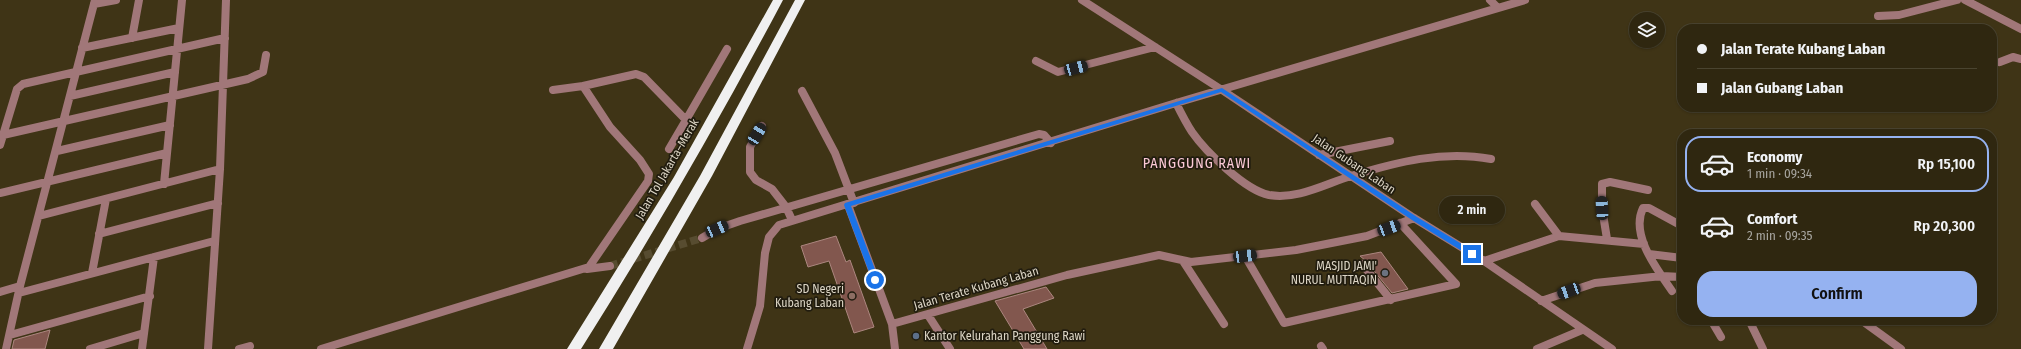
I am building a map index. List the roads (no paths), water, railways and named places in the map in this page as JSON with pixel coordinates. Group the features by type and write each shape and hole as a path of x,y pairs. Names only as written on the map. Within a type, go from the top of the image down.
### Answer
{"highway":[{"name":"Jalan Tol Jakarta–Merak","path":"574,349 621,276 739,73 778,0"},
{"path":"606,349 654,268 800,0"}],"street":[{"path":"6,349 19,289 57,151 75,72 94,2 116,0"},
{"path":"132,38 139,0"},
{"path":"164,184 174,96 182,0"},
{"path":"208,349 220,169 226,0"},
{"name":"Jalan Gubang Laban","path":"1082,0 1222,90 1414,218 1484,261 1582,330 1612,349"},
{"path":"1490,0 1498,8"},
{"path":"702,238 725,226 788,213 851,197 1051,143 1176,103 1525,0"},
{"path":"1878,16 1899,15 1957,0"},
{"path":"1965,0 2021,29"},
{"path":"82,48 179,28"},
{"path":"0,145 17,89 23,84 225,38"},
{"path":"1036,61 1051,70 1058,72 1155,47"},
{"path":"669,149 728,49"},
{"path":"3,135 174,96 260,74 263,72 266,55"},
{"path":"2000,62 2013,57 2021,59"},
{"path":"70,96 175,72"},
{"path":"553,90 583,86 638,74 644,77 686,120"},
{"path":"583,86 610,127 640,160 649,178 591,265 586,269"},
{"path":"802,91 835,153 851,197 892,324 895,349"},
{"path":"1176,103 1195,136 1242,181 1258,192 1282,196 1290,195 1398,164 1443,156 1481,157 1491,159"},
{"path":"0,114 10,112"},
{"path":"57,151 170,124"},
{"path":"762,126 750,147 750,172 756,180 772,189 788,213"},
{"path":"747,349 760,306 768,237 788,213 851,197 1040,134 1044,135 1051,143"},
{"path":"1319,155 1390,141"},
{"path":"0,193 167,153"},
{"path":"39,216 220,169"},
{"path":"1607,240 1602,208 1602,184 1610,182 1648,190"},
{"path":"92,273 106,199"},
{"path":"99,234 218,204"},
{"path":"1535,204 1559,236"},
{"path":"1672,291 1644,244 1639,219 1643,208 1650,208 1677,223"},
{"path":"1224,324 1187,262 1245,256 1330,244 1367,236 1414,218"},
{"path":"1245,256 1284,323 1454,285 1456,283 1400,224"},
{"path":"1484,261 1559,236 1644,244"},
{"path":"0,292 92,273 214,241"},
{"path":"1649,254 1677,257"},
{"name":"Jalan Terate Kubang Laban","path":"892,324 1067,275 1159,255 1171,255 1187,262"},
{"path":"142,349 154,257"},
{"path":"1362,264 1391,300"},
{"path":"321,349 586,269 610,266"},
{"path":"1541,301 1595,283 1662,276 1677,277"},
{"path":"10,336 150,296"},
{"path":"928,315 950,349"},
{"path":"1713,325 1721,337"},
{"path":"1751,325 1763,349"},
{"path":"1868,325 1901,349"},
{"path":"1537,349 1582,330"},
{"path":"90,349 144,333"},
{"path":"239,349 250,346"}],"tunnel":[{"path":"610,266 702,238"}],"place":[{"name":"MASJID JAMI' NURUL MUTTAQIN","path":"1385,273"},
{"name":"SD Negeri Kubang Laban","path":"852,296"},
{"name":"Kantor Kelurahan Panggung Rawi","path":"916,336"}],"district":[{"name":"PANGGUNG RAWI","path":"1197,163"}]}
